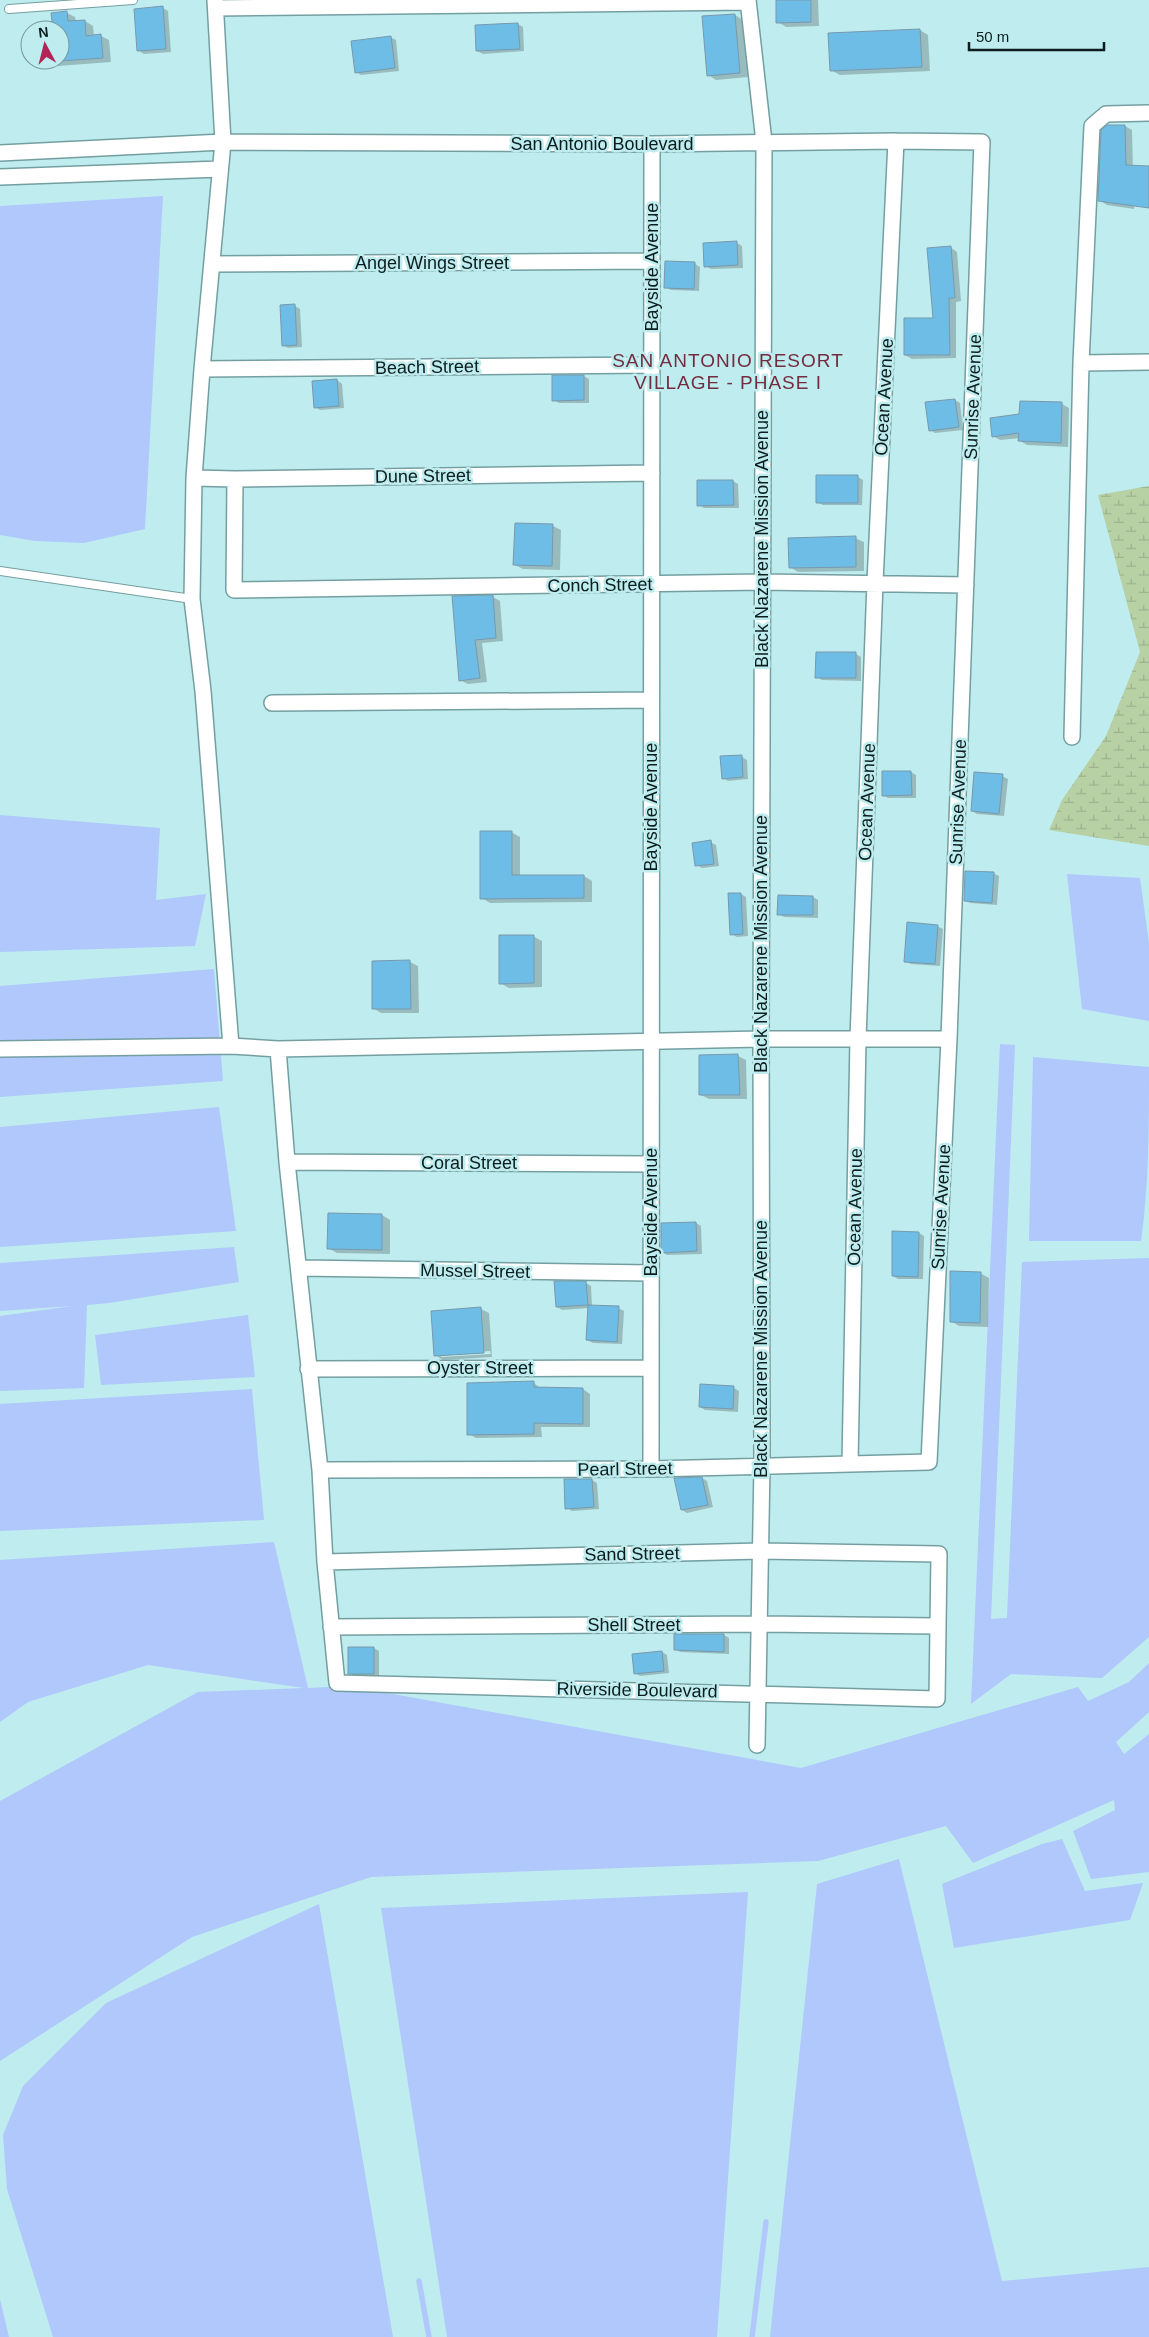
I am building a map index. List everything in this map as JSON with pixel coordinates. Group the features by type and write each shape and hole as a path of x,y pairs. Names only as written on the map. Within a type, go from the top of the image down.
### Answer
{"street":[{"path":"231,1046 203,691 192,598 194,478 223,142 216,4 748,1"},
{"name":"Black Nazarene Mission Avenue","path":"748,1 764,142 760,1039 762,1466 757,1745"},
{"path":"1072,737 1081,363 1092,126 1106,114 1149,113"},
{"name":"San Antonio Boulevard","path":"0,153 223,142 652,144 896,141 982,142"},
{"name":"Ocean Avenue","path":"850,1464 858,1039 875,582 896,141"},
{"name":"Sunrise Avenue","path":"929,1462 948,1039 982,142"},
{"name":"Bayside Avenue","path":"651,1469 652,144"},
{"path":"0,177 220,169"},
{"name":"Angel Wings Street","path":"212,264 652,261"},
{"path":"1081,363 1149,362"},
{"name":"Beach Street","path":"202,369 652,365"},
{"name":"Dune Street","path":"194,478 652,473"},
{"name":"Conch Street","path":"235,479 234,590 762,582 875,582 966,585"},
{"path":"272,703 651,700"},
{"path":"0,1049 231,1046 278,1049 651,1043 760,1039 948,1039"},
{"path":"278,1049 287,1162 320,1470 331,1627"},
{"name":"Coral Street","path":"287,1162 651,1164"},
{"name":"Mussel Street","path":"299,1268 651,1273"},
{"name":"Oyster Street","path":"308,1369 651,1368"},
{"name":"Pearl Street","path":"320,1470 651,1469 929,1462"},
{"name":"Sand Street","path":"325,1562 760,1551 939,1554 937,1626"},
{"name":"Shell Street","path":"331,1627 759,1624 937,1626"},
{"name":"Riverside Boulevard","path":"331,1627 337,1683 938,1699 937,1626"}],"lane":[{"path":"9,9 133,0"},
{"path":"0,571 192,598"}],"green space":[{"path":"1149,486 1149,846 1049,830 1062,800 1106,736 1140,652 1098,495"}],"water":[{"path":"163,196 145,529 84,543 35,541 0,535 0,206"},
{"path":"0,815 160,828 156,900 206,894 195,946 0,952"},
{"path":"1067,874 1140,878 1149,943 1149,1021 1082,1009"},
{"path":"214,969 223,1081 0,1097 0,986"},
{"path":"1000,1044 1015,1045 991,1619 1007,1618 1022,1262 1149,1258 1149,1637 1102,1678 1011,1674 971,1704"},
{"path":"1033,1057 1149,1067 1147,1177 1141,1241 1029,1241"},
{"path":"219,1107 236,1231 0,1247 0,1127"},
{"path":"234,1247 239,1282 87,1305 84,1388 0,1391 0,1316 72,1306 0,1311 0,1263"},
{"path":"248,1315 255,1377 101,1385 95,1335"},
{"path":"252,1389 264,1520 0,1531 0,1404"},
{"path":"274,1542 308,1688 349,1686 801,1768 1078,1687 1088,1701 1129,1682 1149,1663 1149,1712 1116,1742 1124,1754 1149,1734 1149,1872 1091,1879 1073,1831 1115,1810 1114,1800 973,1863 946,1826 818,1861 371,1877 192,1937 0,2061 0,1801 198,1692 304,1688 148,1665 28,1702 0,1722 0,1560"},
{"path":"1062,1839 1085,1891 1143,1883 1130,1920 954,1948 942,1884 1042,1844"},
{"path":"899,1859 1002,2281 1149,2267 1149,2337 770,2337 817,1884"},
{"path":"748,1892 717,2337 447,2337 381,1908"},
{"path":"319,1904 393,2337 53,2337 7,2189 3,2135 23,2086 106,2003"},
{"path":"0,2299 9,2337 0,2337"}],"building":[{"path":"776,0 811,0 811,22 776,23"},
{"path":"163,6 166,49 137,51 134,9"},
{"path":"67,11 68,20 52,20 51,13"},
{"path":"735,14 740,73 707,76 702,16"},
{"path":"85,20 86,36 101,34 103,58 70,60 70,21"},
{"path":"518,23 520,49 476,51 475,25"},
{"path":"920,29 922,67 830,71 828,33"},
{"path":"391,36 395,68 355,73 351,41"},
{"path":"1107,125 1125,125 1126,165 1149,166 1149,208 1098,201 1101,130"},
{"path":"737,241 738,265 704,267 703,243"},
{"path":"951,246 955,298 949,298 950,355 904,355 904,318 933,318 927,248"},
{"path":"665,261 695,262 694,289 664,288"},
{"path":"295,304 297,345 282,346 280,305"},
{"path":"552,375 584,375 584,400 552,401"},
{"path":"337,379 339,406 314,408 312,381"},
{"path":"955,399 959,427 929,431 925,402"},
{"path":"1020,401 1062,402 1061,443 1018,441 1019,433 992,437 990,418 1019,414"},
{"path":"816,475 858,475 858,503 816,503"},
{"path":"697,480 733,480 734,505 697,506"},
{"path":"515,523 553,524 552,566 513,565"},
{"path":"856,536 856,567 789,568 788,538"},
{"path":"493,595 496,638 475,640 480,678 459,681 452,596"},
{"path":"816,652 856,652 856,678 815,678"},
{"path":"742,755 743,777 722,779 720,756"},
{"path":"882,771 911,771 912,795 882,796"},
{"path":"974,772 1003,774 999,814 971,811"},
{"path":"480,831 512,831 512,875 584,875 584,898 480,899"},
{"path":"711,840 714,864 695,866 692,843"},
{"path":"965,871 994,872 992,903 964,901"},
{"path":"728,893 741,893 743,934 730,935"},
{"path":"778,895 813,896 813,915 777,915"},
{"path":"907,922 938,925 935,964 904,962"},
{"path":"499,935 534,935 534,983 499,984"},
{"path":"410,960 411,1009 372,1009 372,961"},
{"path":"738,1054 740,1095 699,1095 699,1055"},
{"path":"328,1213 382,1214 382,1250 327,1249"},
{"path":"696,1222 697,1251 661,1253 661,1223"},
{"path":"892,1231 919,1232 918,1277 892,1276"},
{"path":"950,1271 981,1272 980,1323 950,1322"},
{"path":"554,1281 586,1281 588,1305 556,1307"},
{"path":"588,1305 619,1306 617,1342 586,1340"},
{"path":"481,1307 484,1353 434,1356 431,1311"},
{"path":"534,1381 534,1387 583,1388 583,1424 534,1423 534,1434 467,1435 467,1383"},
{"path":"700,1384 734,1386 733,1409 699,1407"},
{"path":"702,1477 708,1505 681,1510 674,1478"},
{"path":"564,1479 592,1479 594,1507 565,1509"},
{"path":"674,1634 724,1634 724,1652 674,1650"},
{"path":"348,1647 374,1647 374,1674 348,1674"},
{"path":"662,1651 664,1671 634,1674 632,1654"}],"waterway":[{"path":"752,2337 766,2222"},
{"path":"419,2281 429,2337"}],"district":[{"name":"SAN ANTONIO RESORT VILLAGE - PHASE I","path":"728,371"}]}
